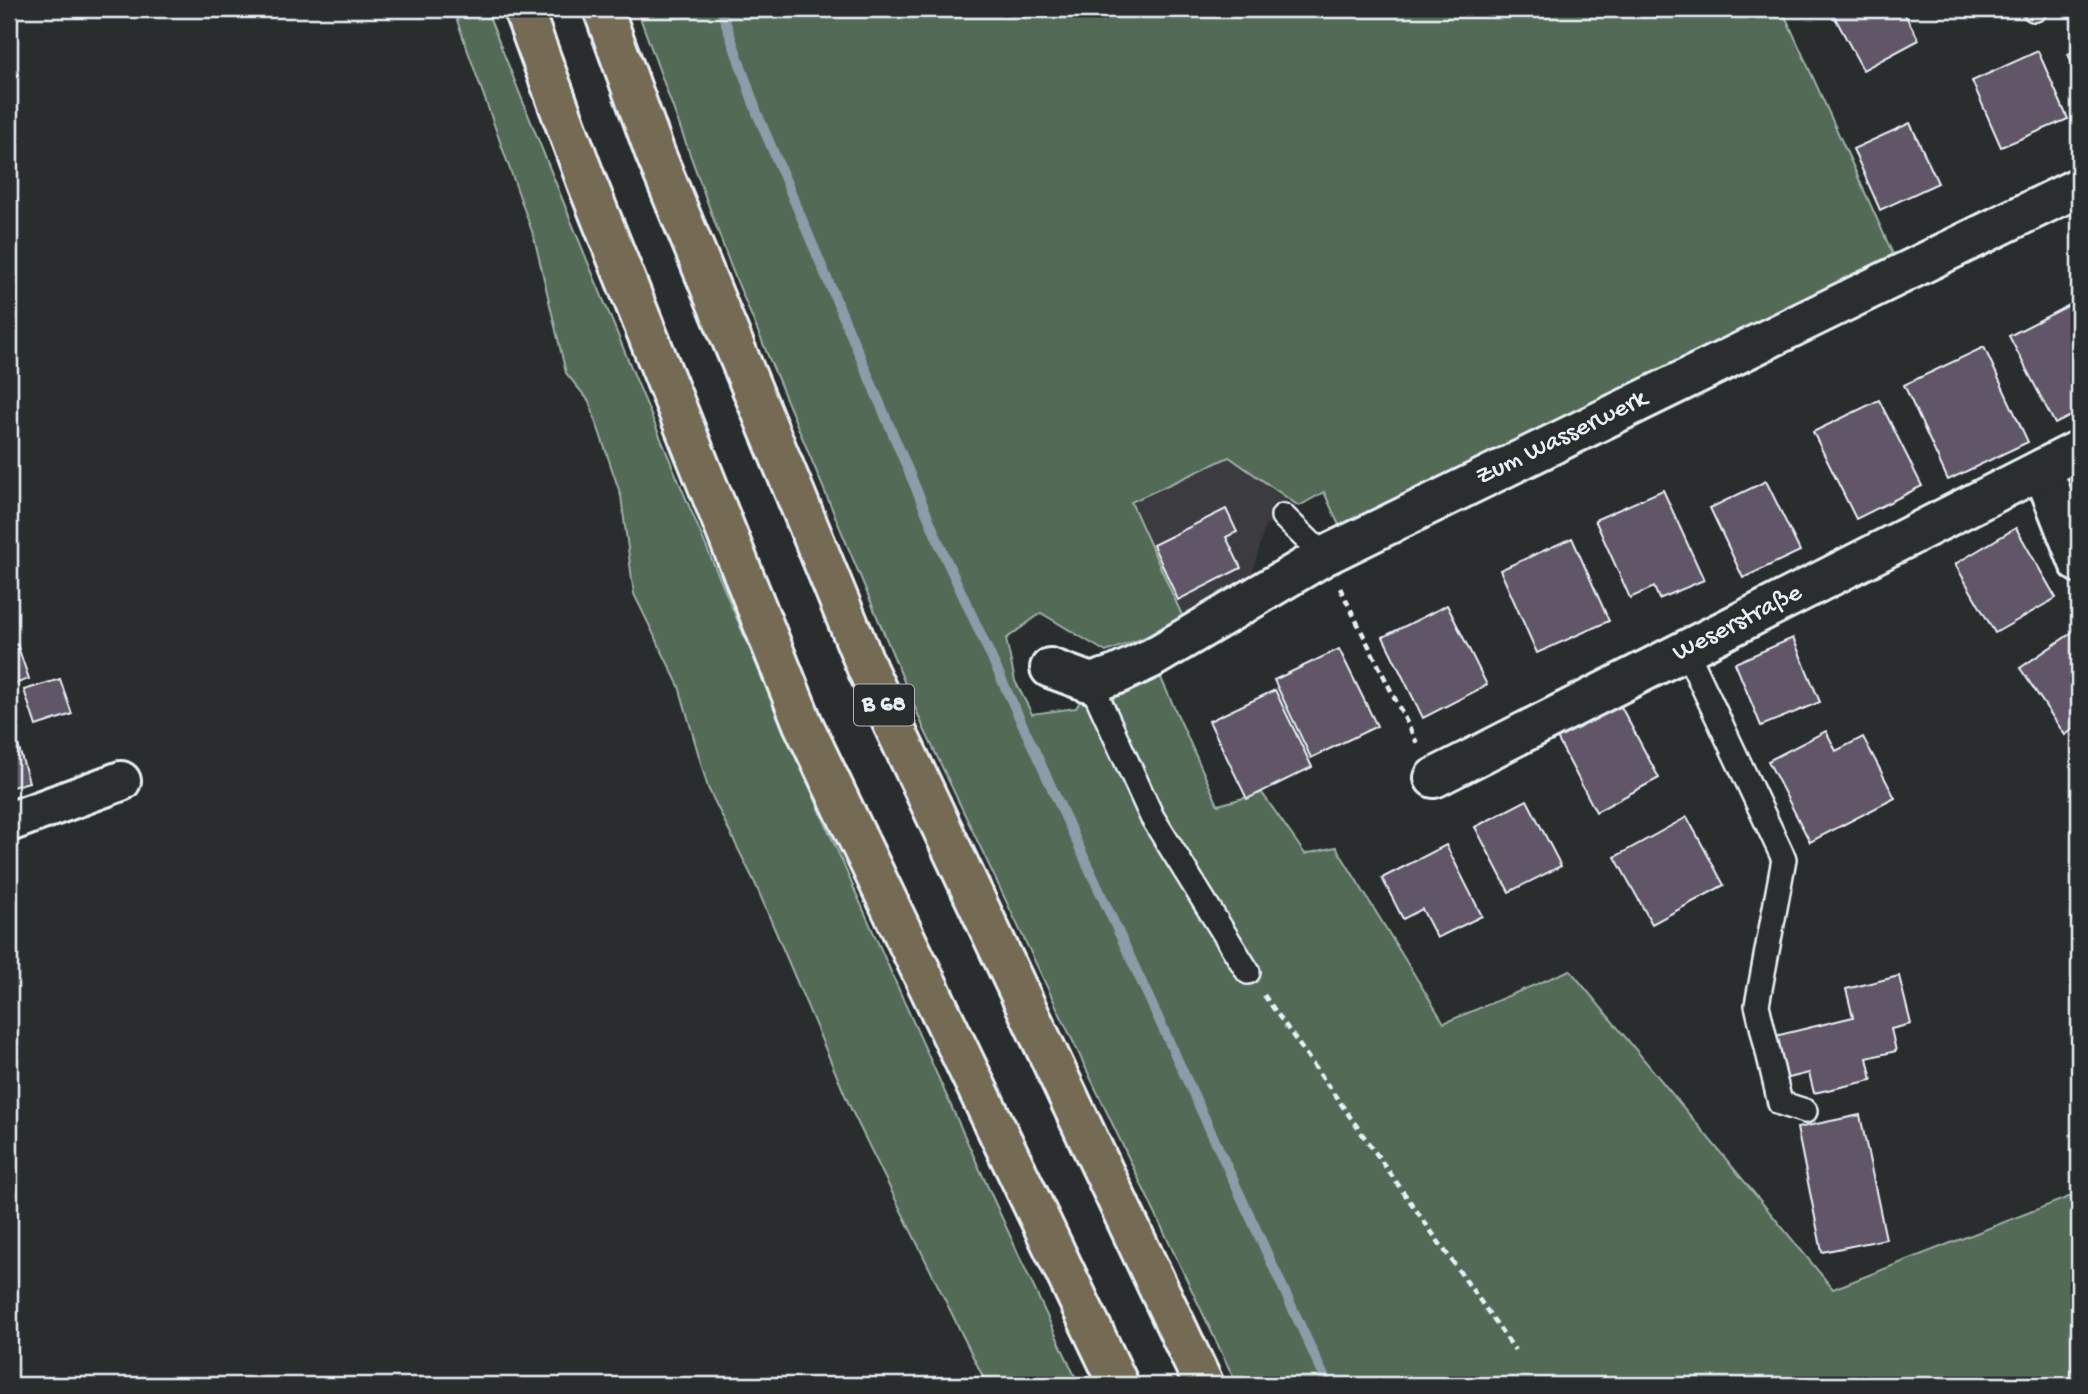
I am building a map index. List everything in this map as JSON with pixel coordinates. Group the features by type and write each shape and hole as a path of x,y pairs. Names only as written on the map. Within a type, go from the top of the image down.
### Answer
{"highway":[{"path":"523,9 587,183 803,724 1119,1385"},
{"name":"B 68","path":"603,9 655,153 868,671 1204,1385"}],"street":[{"name":"Zum Wasserwerk","path":"1091,683 1152,658 1324,556 2079,187"},
{"name":"Weserstraße","path":"1434,778 2079,450"},
{"path":"2042,469 2079,562"},
{"path":"1049,668 1091,683"},
{"path":"9,822 121,781"}],"lane":[{"path":"1283,516 1324,556"},
{"path":"1686,650 1784,859 1757,1005 1780,1102 1805,1111"},
{"path":"1091,683 1152,817 1203,885 1248,972"}],"path":[{"path":"1324,556 1434,778"},
{"path":"1248,972 1515,1350"}],"shaded area":[{"path":"1229,457 1299,506 1265,526 1250,583 1185,622 1131,503"}],"green space":[{"path":"453,9 486,9 772,702 923,1044 1079,1385 987,1385 851,1109 755,883 708,788 679,686 634,594 621,496 589,401 566,373 534,237"},
{"path":"637,9 1782,9 1896,261 1342,532 1324,492 1299,506 1229,457 1131,502 1185,622 1106,652 1041,613 1006,639 1015,681 1032,714 1076,708 1091,683 1152,658 1218,805 1262,793 1305,854 1336,847 1444,1023 1570,970 1833,1289 2079,1193 2079,1385 1237,1385 924,729 731,267"}],"building":[{"path":"1842,9 1902,9 1919,40 1863,70 1833,14"},
{"path":"2079,49 2079,80 2068,54"},
{"path":"2038,51 2068,119 2001,147 1972,81"},
{"path":"1910,123 1938,183 1880,210 1853,149"},
{"path":"2079,300 2079,412 2055,424 2009,336"},
{"path":"1984,347 2028,442 1948,480 1904,385"},
{"path":"1879,400 1922,486 1856,519 1813,432"},
{"path":"1766,481 1800,551 1743,578 1710,508"},
{"path":"1663,490 1704,580 1659,599 1654,587 1630,598 1595,520"},
{"path":"1226,509 1237,532 1226,537 1241,568 1178,600 1153,545"},
{"path":"2016,528 2056,598 1995,633 1955,564"},
{"path":"1572,538 1609,621 1537,653 1500,570"},
{"path":"1447,605 1487,685 1423,718 1383,637"},
{"path":"2073,632 2079,641 2079,725 2065,735 2020,668"},
{"path":"1793,638 1820,702 1761,726 1735,663"},
{"path":"17,644 29,679 9,686 9,647"},
{"path":"1339,649 1377,726 1311,758 1274,680"},
{"path":"60,679 72,714 36,726 24,690"},
{"path":"1275,690 1312,767 1247,799 1209,721"},
{"path":"1619,703 1659,778 1596,812 1556,736"},
{"path":"12,725 29,782 9,788 9,726"},
{"path":"1826,731 1836,751 1863,737 1895,798 1810,842 1768,761"},
{"path":"1527,800 1561,866 1509,892 1475,827"},
{"path":"1687,817 1724,885 1652,924 1615,857"},
{"path":"1446,845 1482,916 1437,938 1422,909 1403,919 1382,878"},
{"path":"1899,976 1911,1024 1891,1029 1896,1051 1867,1058 1872,1080 1814,1093 1809,1073 1781,1080 1771,1037 1853,1017 1846,989"},
{"path":"1860,1115 1886,1239 1822,1252 1797,1128"}],"waterway":[{"path":"721,9 757,113 945,557 1328,1385"}]}
